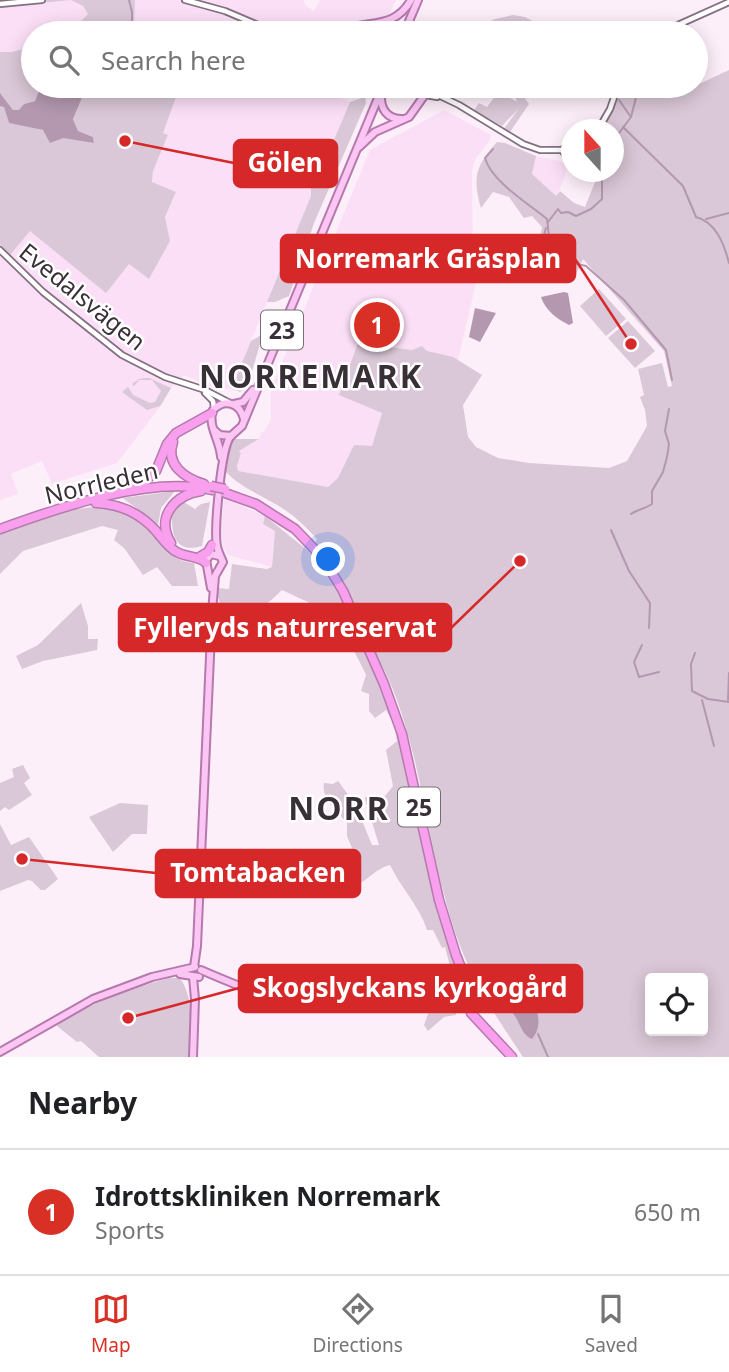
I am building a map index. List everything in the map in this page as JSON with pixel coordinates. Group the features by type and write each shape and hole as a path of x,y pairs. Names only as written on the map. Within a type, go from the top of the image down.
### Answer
{"highway":[{"name":"23","path":"126,491 145,482 156,471 167,444 176,433 213,411"},
{"path":"211,488 183,474 175,465 171,453 173,442 182,433 201,424 213,428"},
{"name":"Norrleden","path":"0,528 51,510 126,491 172,484 211,488"},
{"name":"Norrleden","path":"0,528 151,488 211,488"},
{"path":"208,557 183,552 174,546 167,535 165,518 172,504 180,498 211,488"},
{"name":"25","path":"211,488 250,498 298,526 321,550 353,603 402,734 439,900 470,990 476,1016 513,1057"},
{"name":"23","path":"79,505 108,504 132,512 148,523 176,552 201,559 208,557"}],"main road":[{"path":"384,21 404,10 414,0"},
{"path":"407,21 414,0"},
{"name":"23","path":"208,557 213,570 219,569 222,564 216,542 218,501 226,443 231,436 239,432 377,98"},
{"name":"23","path":"213,411 222,404 245,401 257,383 377,98"},
{"path":"381,98 384,111 395,119 407,118"},
{"path":"417,98 418,103"},
{"path":"356,151 375,132 407,118 422,98"},
{"path":"232,404 242,413 243,421"},
{"path":"212,612 208,557 221,459 220,445 213,428 213,411"},
{"path":"213,428 223,436 231,436"},
{"path":"208,557 216,554 221,557"},
{"path":"192,1057 204,783 210,731 212,612 215,579 219,569"},
{"path":"0,1052 81,1004 168,972 222,977 264,995 319,1004 394,995 411,995 455,1004 471,1001"}],"street":[{"path":"0,4 41,0"},
{"path":"185,0 225,10 250,21"},
{"path":"687,21 729,2"},
{"path":"440,98 523,144 540,150 561,150"},
{"path":"604,119 614,98"},
{"name":"Evedalsvägen","path":"0,250 25,276 105,344 144,368 205,390 232,404"},
{"name":"Evedalsvägen","path":"185,384 211,398 215,405 213,411"}],"shaded area":[{"path":"0,0 71,0 0,7"},
{"path":"71,0 83,6 88,14 80,21 21,21 21,49 0,52 0,7"},
{"path":"71,0 135,0 134,21 81,21 88,14 83,6"},
{"path":"135,0 303,0 306,6 314,11 320,0 396,0 387,19 376,21 134,21"},
{"path":"513,15 533,21 490,21"},
{"path":"21,49 21,98 36,98 35,101 24,104 20,110 13,110 0,93 0,52"},
{"path":"729,70 729,1057 523,1057 474,978 455,931 400,707 367,639 343,610 365,647 401,738 438,907 466,993 446,998 443,984 454,981 445,947 442,948 433,930 427,930 420,913 390,865 356,885 345,873 347,865 358,862 347,836 347,823 328,800 324,783 333,784 338,781 355,804 372,845 379,845 365,799 366,796 377,806 393,786 386,750 397,741 394,724 386,710 375,718 369,711 369,694 361,691 366,675 356,655 329,618 313,605 282,590 262,607 250,611 224,611 216,598 216,588 229,589 232,564 267,569 272,567 275,531 263,524 265,516 312,554 317,539 289,513 246,488 225,471 230,439 259,439 239,451 238,471 328,487 338,478 354,445 372,446 382,413 339,395 358,343 412,350 422,346 427,351 453,357 482,375 463,405 468,437 476,447 498,458 529,463 609,468 627,461 647,426 640,397 644,395 638,369 662,363 668,387 672,386 664,351 583,259 576,274 569,262 560,258 550,261 545,253 537,254 542,227 532,216 524,218 509,197 493,192 481,208 477,188 478,172 484,158 497,142 505,143 536,156 532,174 556,196 560,191 574,203 585,207 595,182 624,182 624,119 608,119 617,98 708,98 708,80"},
{"path":"0,93 13,110 19,110 36,98 82,98 73,119 78,131 93,137 94,143 63,138 50,143 43,130 9,123 4,107 0,106"},
{"path":"82,98 176,98 163,133 168,135 153,171 152,182 176,192 165,217 170,241 149,279 129,264 106,293 30,231 10,255 0,244 0,106 4,106 9,123 94,143 93,137 78,131 73,119"},
{"path":"176,98 340,98 350,102 325,162 301,171 311,179 311,196 231,389 209,386 184,375 171,388 163,403 117,463 52,484 42,461 11,474 18,494 0,500 0,244 10,254 30,231 47,244 129,264 149,279 170,241 165,217 176,193 152,182 153,171 168,136 162,133"},
{"path":"365,98 366,103 314,223 289,296 275,302 267,302 311,196 311,179 301,172 308,157 325,161 350,102"},
{"path":"494,98 510,98 517,102 516,98 524,98 529,104 510,132 503,130 519,108 502,126 474,110 479,103 487,107"},
{"path":"444,110 491,135 475,160 472,170 473,260 480,261 480,266 458,360 427,351 422,346 412,350 358,343 339,395 382,413 372,446 344,469 328,487 238,471 239,451 259,439 261,431 264,432 271,419 271,389 370,150"},
{"path":"536,156 561,162 563,182 556,197 532,174"},
{"path":"599,289 626,319 606,336 580,306"},
{"path":"568,293 573,323 569,325 552,314 541,297"},
{"path":"475,308 496,313 480,342 469,337"},
{"path":"628,321 655,351 635,368 608,338"},
{"path":"263,334 247,388 240,392 231,389 251,341"},
{"path":"149,378 171,388 160,406 147,410 122,392 128,387 133,395 150,403 155,402 161,391 152,380 139,380 134,386 132,384 139,379"},
{"path":"175,491 161,508 158,525 123,498"},
{"path":"224,498 265,516 263,524 275,530 272,567 228,555 223,548 221,528"},
{"path":"182,501 195,509 210,502 202,546 186,547 177,541 174,535 172,513"},
{"path":"103,506 137,520 154,534 172,555 185,562 194,563 198,586 172,586 157,567 143,575 124,548 114,540 118,530 102,526 23,551 0,574 0,533 76,509"},
{"path":"81,603 88,626 88,639 98,639 97,650 43,661 22,669 16,656 38,645"},
{"path":"23,765 30,778 24,783 32,795 9,810 5,807 0,811 0,783 14,777 12,769"},
{"path":"120,803 148,805 147,834 132,834 113,852 89,817"},
{"path":"0,824 11,845 29,837 58,879 45,890 28,880 0,891"},
{"path":"169,978 180,978 188,997 191,1016 189,1057 99,1057 81,1041 77,1042 57,1026 72,1015 99,1002"},
{"path":"527,996 538,1017 538,1029 532,1039 508,1009 512,1000"},
{"path":"432,1003 457,1011 456,1015 444,1017 428,1031 424,1025"}],"waterway":[{"path":"129,0 132,21"},
{"path":"624,126 631,117 636,98"},
{"path":"619,100 631,117"},
{"path":"624,128 683,186 696,217 709,224 718,235 729,263"},
{"path":"493,149 485,158 495,175 547,219 549,236 557,237 573,263 586,266 624,300 666,350 672,380"},
{"path":"548,222 558,209 561,213 568,212 576,216 591,209 602,199 602,182"},
{"path":"706,219 729,213"},
{"path":"543,239 546,228"},
{"path":"550,237 554,260"},
{"path":"631,514 652,504 652,491 663,472 667,457 669,444 665,431 669,409"},
{"path":"611,530 629,571 650,603 649,628"},
{"path":"642,645 634,662 639,677 659,672"},
{"path":"695,653 691,664 692,691 708,699 729,702"},
{"path":"728,700 729,673"},
{"path":"702,700 714,746"},
{"path":"538,1034 548,1057"}],"place":[{"name":"Gölen","path":"125,141"},
{"name":"Idrottskliniken Norremark","path":"377,325"},
{"name":"Norremark Gräsplan","path":"631,344"},
{"name":"Fylleryds naturreservat","path":"520,561"},
{"name":"Tomtabacken","path":"22,859"},
{"name":"Skogslyckans kyrkogård","path":"128,1018"}],"district":[{"name":"NORREMARK","path":"311,375"},
{"name":"NORR","path":"339,807"}]}
